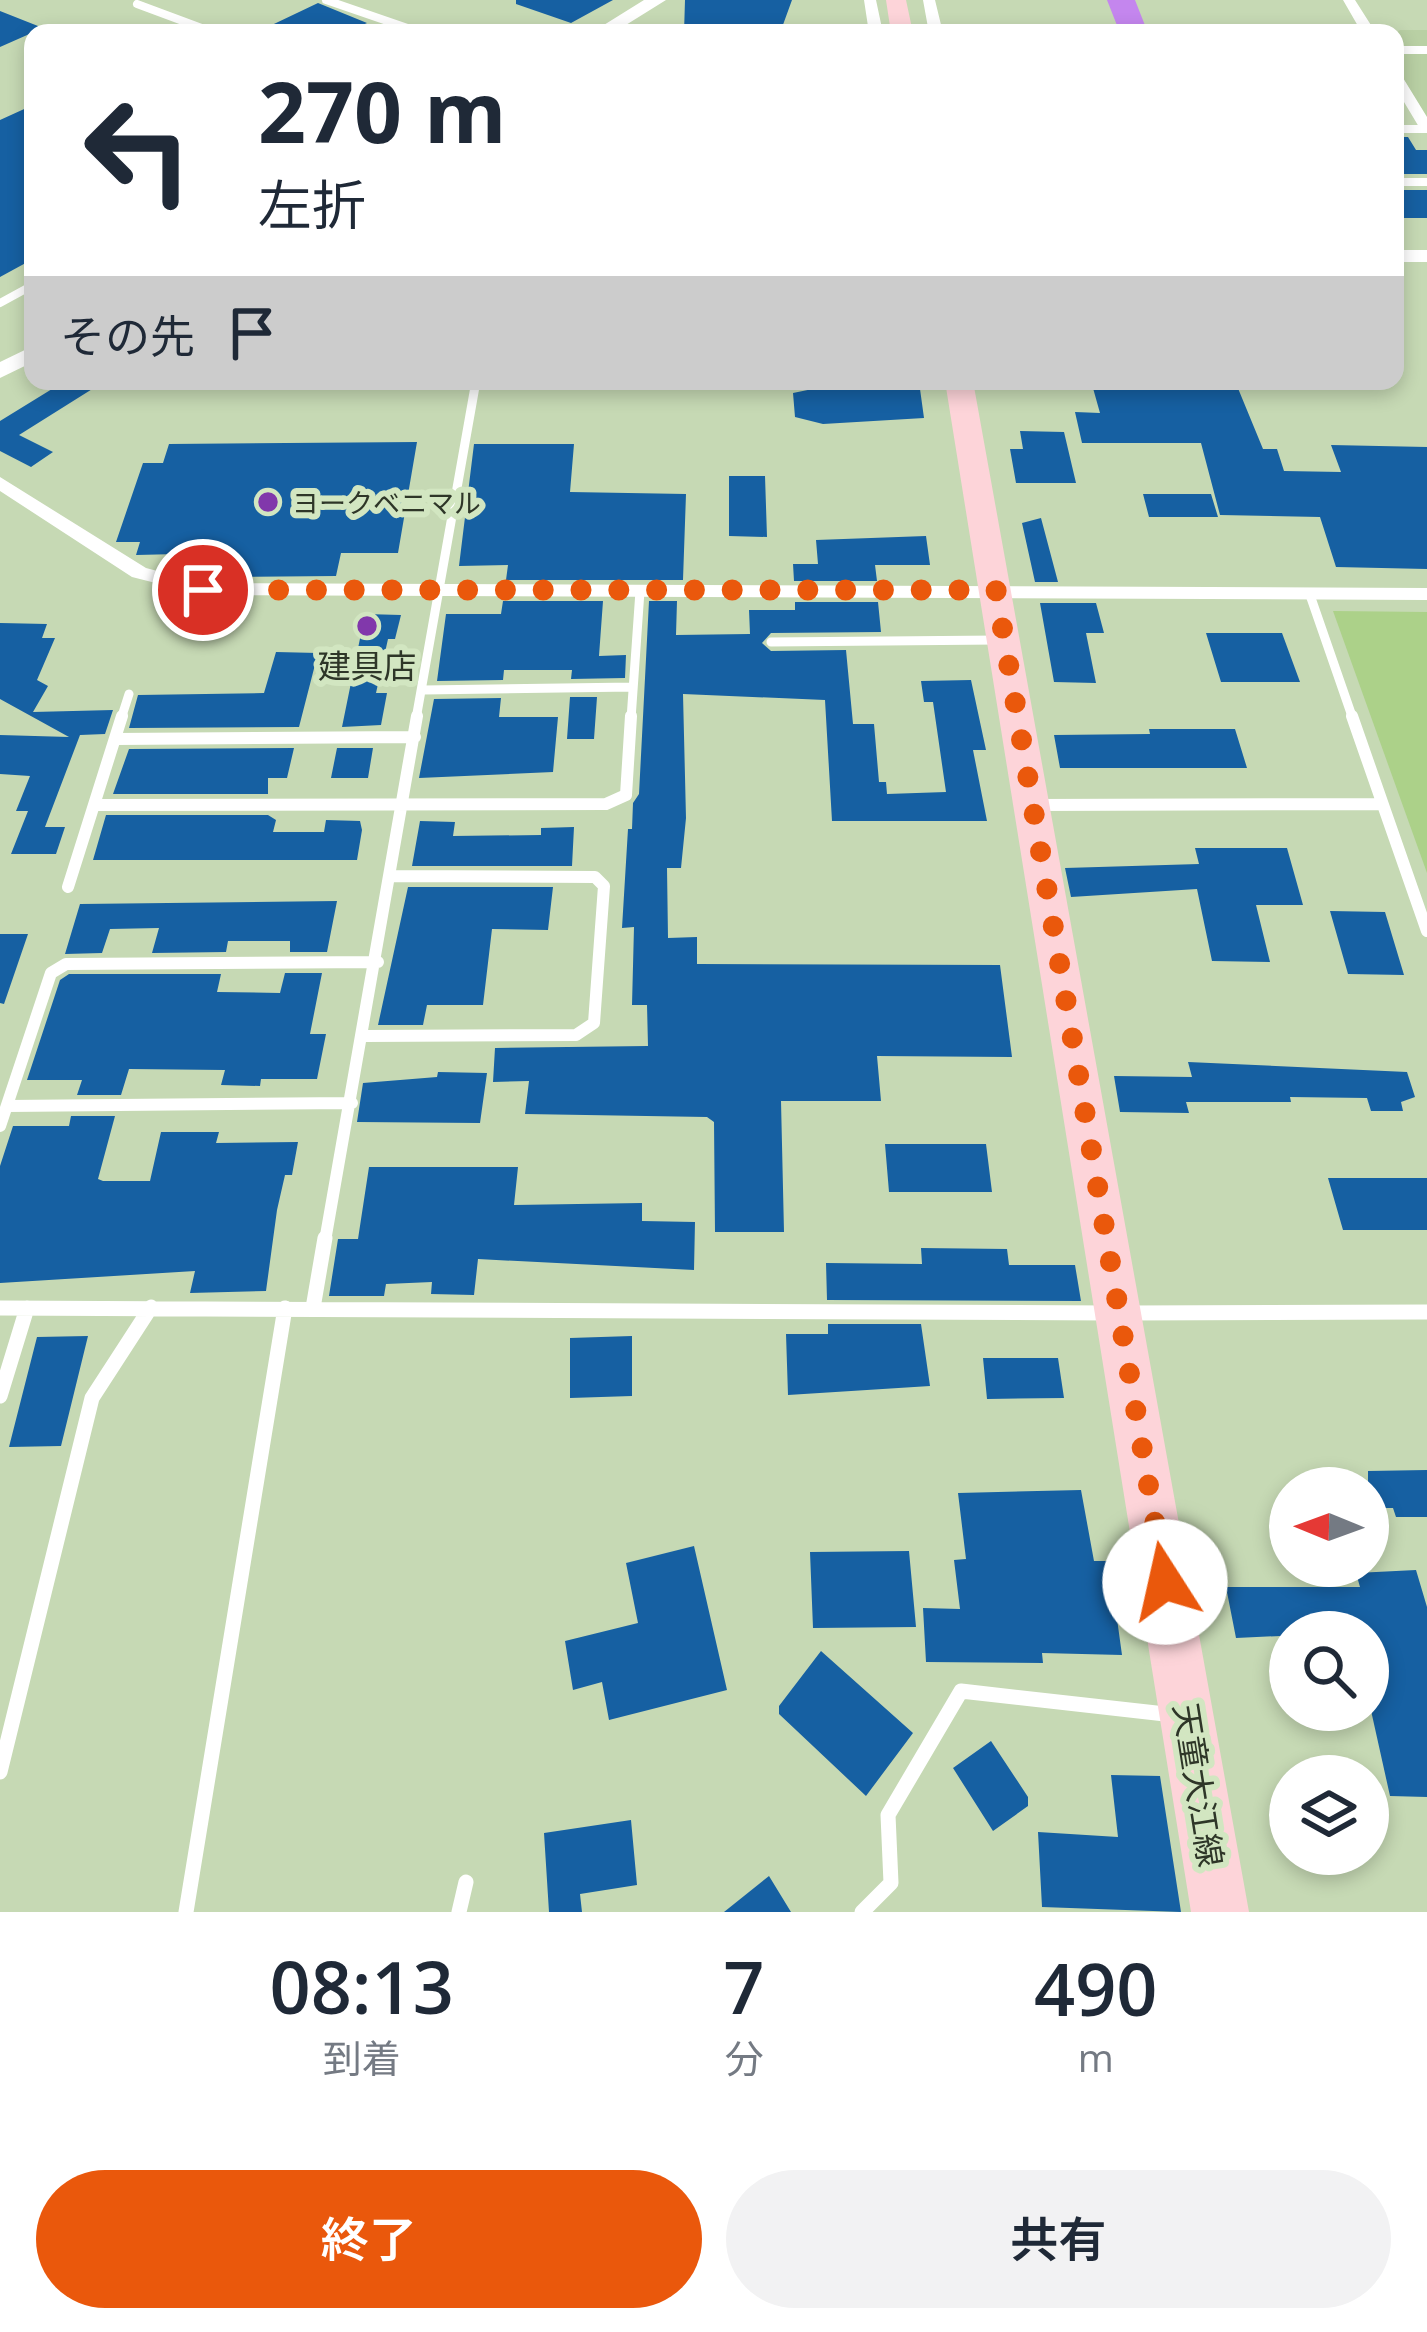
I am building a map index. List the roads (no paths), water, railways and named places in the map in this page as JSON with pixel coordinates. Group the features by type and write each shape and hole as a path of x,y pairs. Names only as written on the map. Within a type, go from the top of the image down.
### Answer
{"main road":[{"name":"天童大江線","path":"961,390 1220,1912"}],"street":[{"path":"613,24 645,2"},
{"path":"1404,92 1427,129"},
{"path":"0,483 109,556 176,586 1427,594"}],"lane":[{"path":"326,0 396,24"},
{"path":"136,4 190,24"},
{"path":"313,1308 393,876 474,390"},
{"path":"95,805 606,804 626,794 640,591"},
{"path":"1310,595 1427,931"},
{"path":"772,642 1004,640"},
{"path":"424,690 633,687"},
{"path":"68,887 129,694"},
{"path":"115,739 415,737"},
{"path":"1033,805 1382,804"},
{"path":"364,1036 576,1035 594,1022 604,886 595,877 393,876"},
{"path":"0,1126 51,974 66,964 377,962"},
{"path":"7,1106 352,1103"},
{"path":"0,1772 92,1398 151,1307"},
{"path":"186,1912 285,1307"},
{"path":"0,1308 1427,1312"},
{"path":"0,1396 27,1308"},
{"path":"862,1912 891,1883 888,1815 961,1691 1188,1717"},
{"path":"459,1912 466,1882"}],"waterway":[{"path":"1121,0 1130,24"}],"place":[{"name":"ヨークベニマル","path":"268,502"},
{"name":"建具店","path":"367,626"}]}
